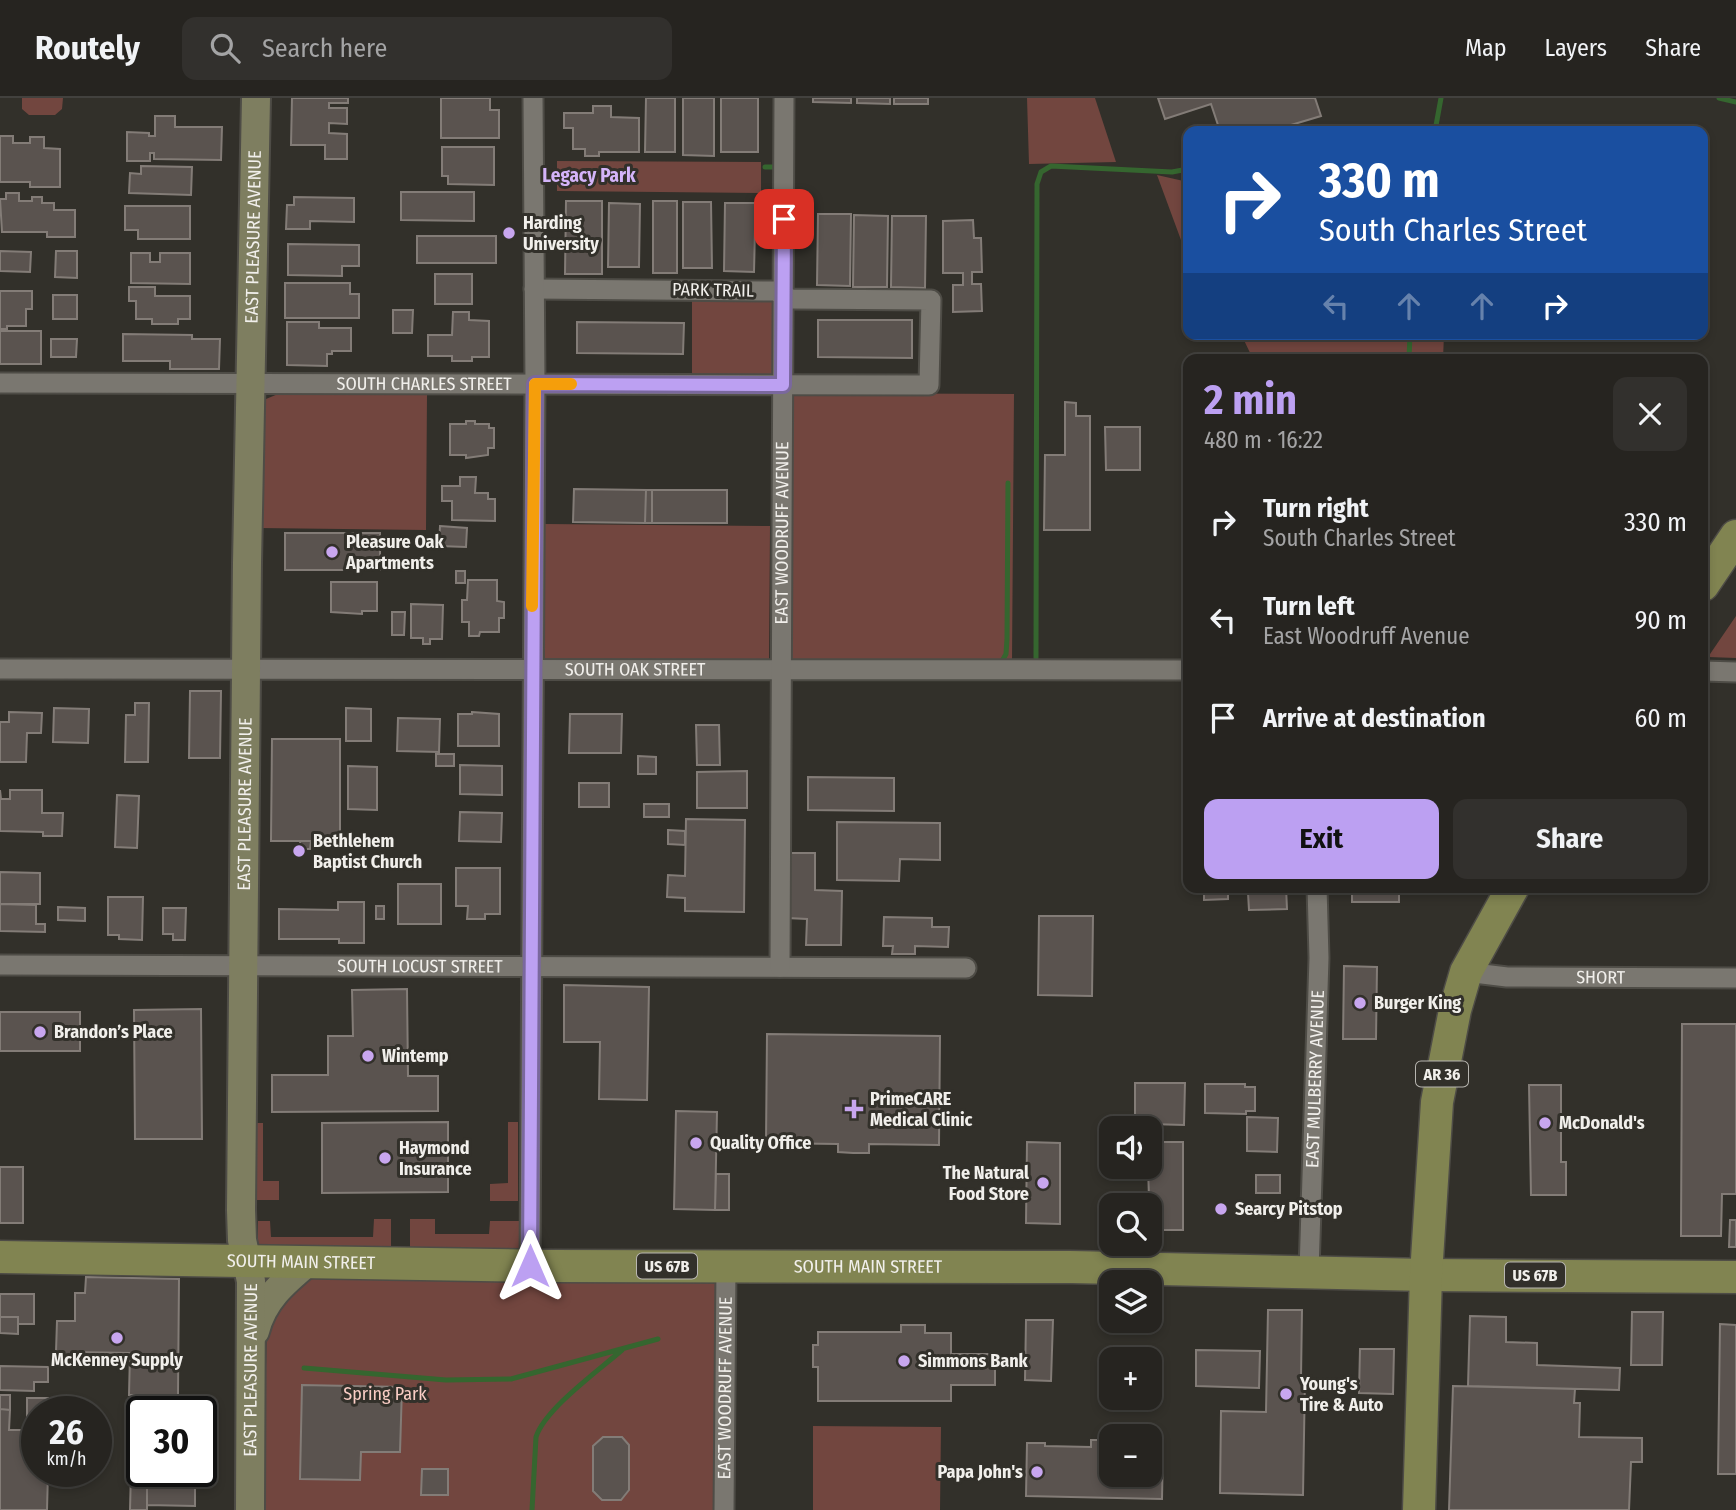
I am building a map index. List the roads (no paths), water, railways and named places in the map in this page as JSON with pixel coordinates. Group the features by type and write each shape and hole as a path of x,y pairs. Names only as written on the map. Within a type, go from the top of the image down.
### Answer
{"main road":[{"path":"1708,578 1736,537"},
{"name":"AR 36","path":"1419,1510 1426,1275 1437,1102 1455,1010 1466,972 1510,893"},
{"name":"SOUTH MAIN STREET","path":"0,1257 530,1266 1309,1270 1426,1275 1736,1276"}],"street":[{"name":"EAST PLEASURE AVENUE","path":"250,1510 251,1281 242,1240 241,1220 256,98"},
{"path":"530,1266 535,384 533,98"},
{"name":"EAST WOODRUFF AVENUE","path":"780,967 784,98"},
{"name":"PARK TRAIL","path":"534,289 775,290 791,299 930,300 929,385"},
{"name":"SOUTH CHARLES STREET","path":"0,383 929,385"},
{"name":"SOUTH OAK STREET","path":"0,669 1183,670"},
{"path":"1708,671 1736,672"},
{"name":"EAST MULBERRY AVENUE","path":"1309,1270 1319,958 1317,893"},
{"name":"SOUTH LOCUST STREET","path":"0,965 966,968"},
{"name":"SHORT","path":"1466,972 1507,977 1736,978"},
{"path":"251,1344 257,1324 274,1292 309,1261"},
{"name":"EAST WOODRUFF AVENUE","path":"724,1510 726,1266"}],"waterway":[{"path":"1436,126 1441,98"},
{"path":"1719,98 1736,102"},
{"path":"1036,658 1037,184 1041,172 1051,166 1172,172 1183,170"},
{"path":"765,167 773,167"},
{"path":"1409,354 1410,340"},
{"path":"1001,663 1006,654 1007,639 1008,483"},
{"path":"304,1368 446,1380 511,1379 658,1339"},
{"path":"532,1510 536,1437 541,1426 573,1391 622,1350"}],"place":[{"name":"Harding University","path":"509,233"},
{"name":"Pleasure Oak Apartments","path":"332,552"},
{"name":"Bethlehem Baptist Church","path":"299,851"},
{"name":"Burger King","path":"1360,1003"},
{"name":"Brandon’s Place","path":"40,1032"},
{"name":"Wintemp","path":"368,1056"},
{"name":"PrimeCARE Medical Clinic","path":"854,1109"},
{"name":"McDonald's","path":"1545,1123"},
{"name":"Quality Office","path":"696,1143"},
{"name":"Haymond Insurance","path":"385,1158"},
{"name":"The Natural Food Store","path":"1043,1183"},
{"name":"Searcy Pitstop","path":"1221,1209"},
{"name":"McKenney Supply","path":"117,1338"},
{"name":"Simmons Bank","path":"904,1361"},
{"name":"Young's Tire & Auto","path":"1286,1394"},
{"name":"Papa John's","path":"1037,1472"}],"district":[{"name":"Legacy Park","path":"589,175"}],"park label":[{"name":"Spring Park","path":"385,1394"}]}
